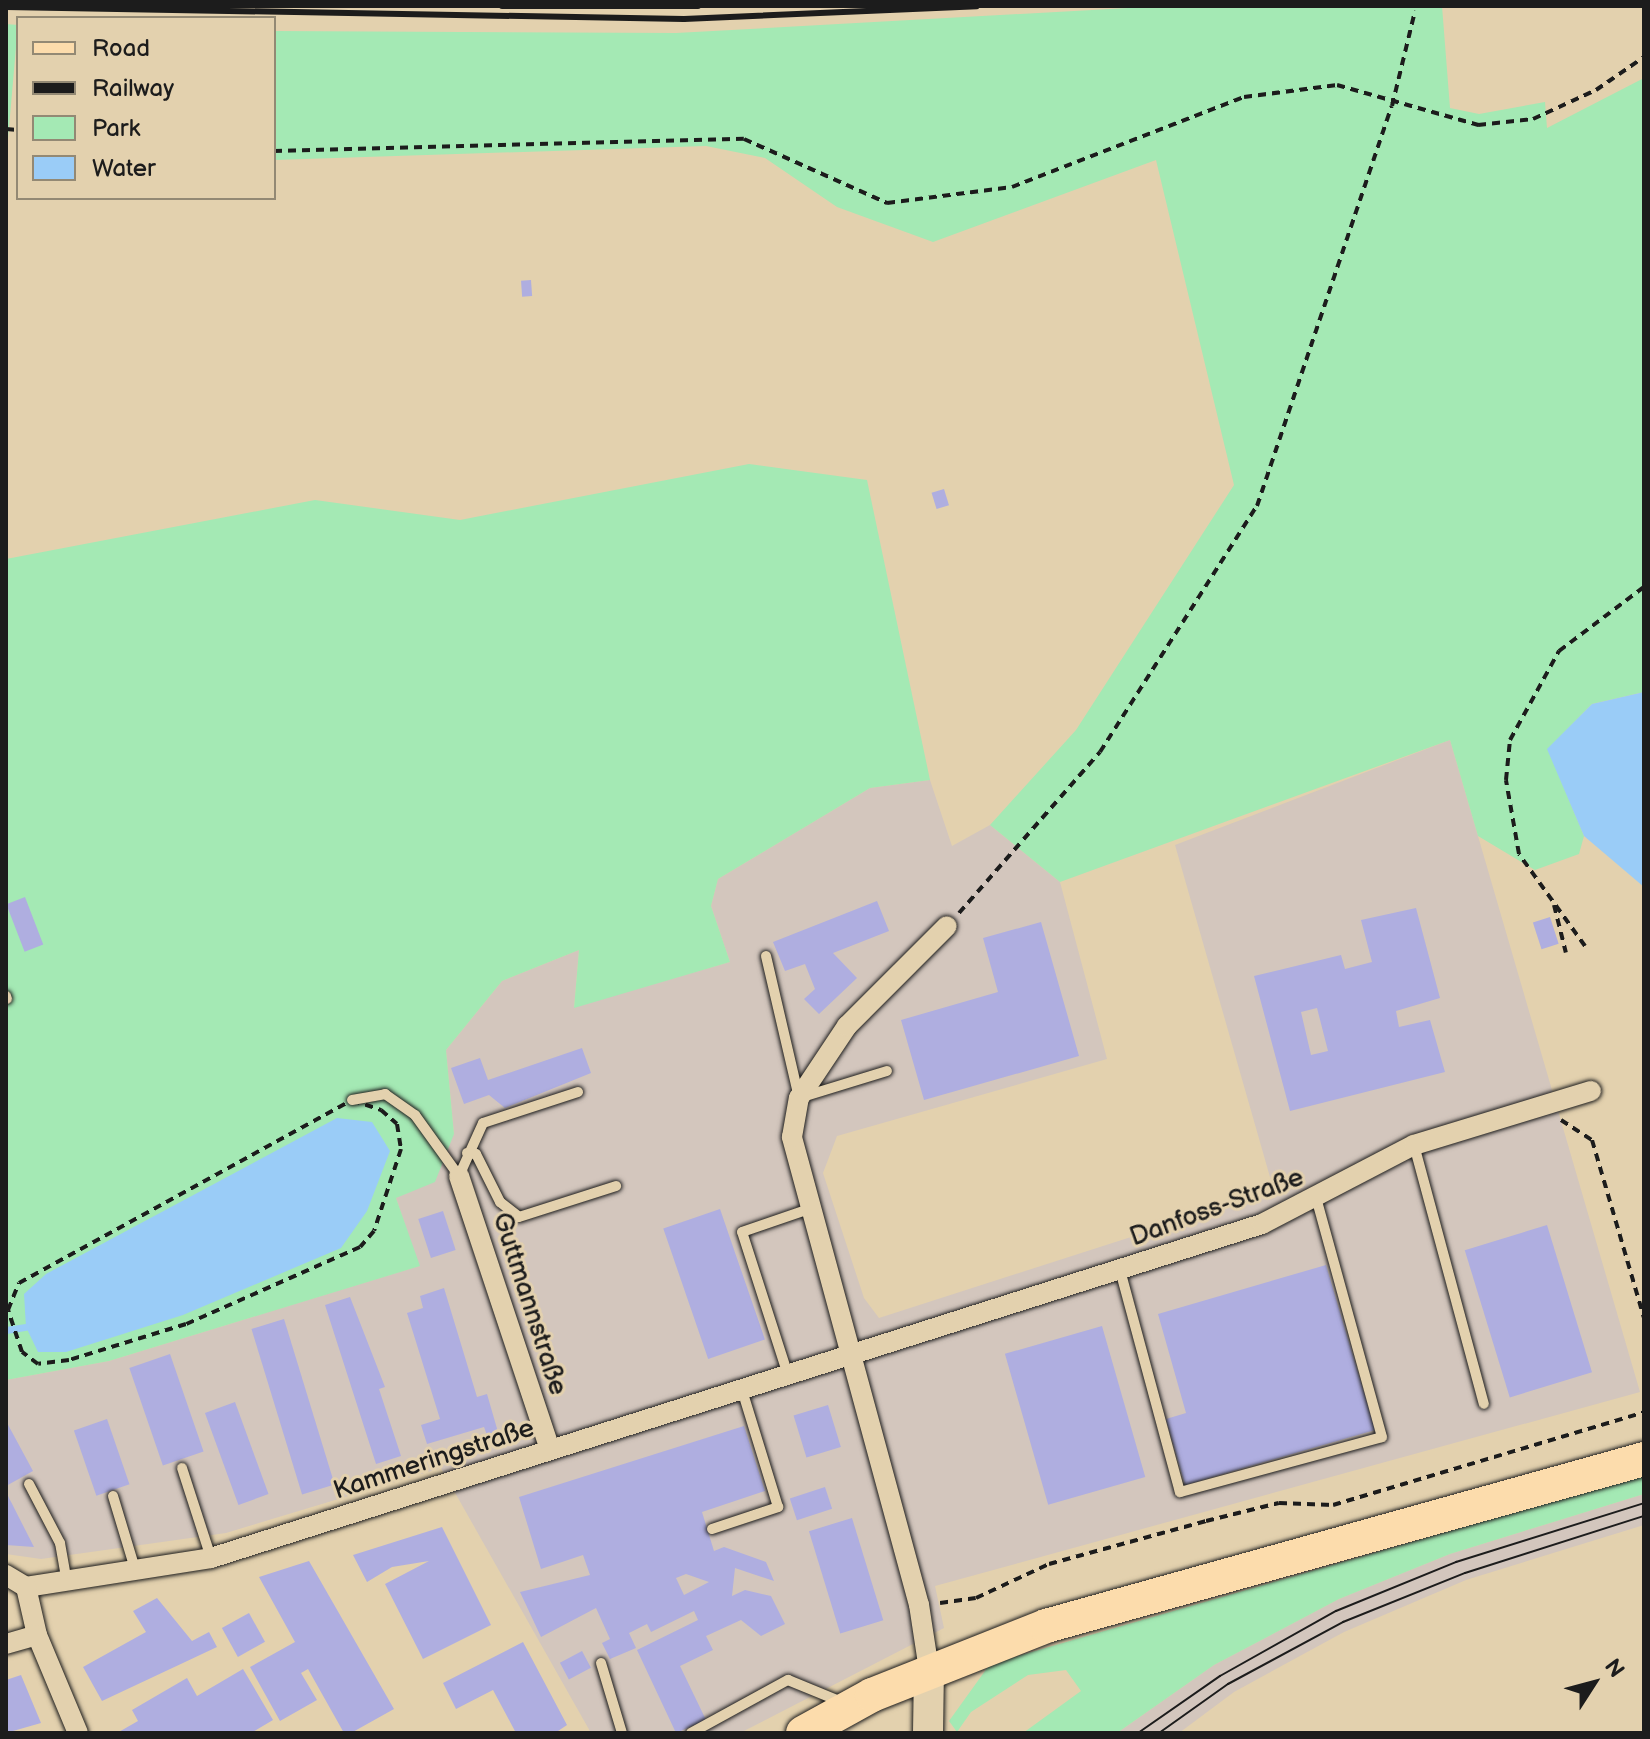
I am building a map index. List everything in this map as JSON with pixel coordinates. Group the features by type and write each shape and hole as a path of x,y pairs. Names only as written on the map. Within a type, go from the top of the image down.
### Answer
{"main road":[{"path":"803,1733 929,1670 1159,1590 1644,1459"}],"street":[{"path":"928,1733 929,1670 919,1605 792,1137 799,1098 847,1026 947,926"},
{"name":"Danfoss-Straße","path":"852,1356 1120,1270 1317,1201 1366,1166 1414,1145 1591,1091"},
{"name":"Guttmannstraße","path":"459,1176 550,1449"},
{"name":"Kammeringstraße","path":"26,1587 66,1578 211,1558 852,1356"},
{"path":"6,1575 26,1587 37,1635 78,1733"},
{"path":"6,1644 37,1635"}],"lane":[{"path":"766,956 799,1098 887,1071"},
{"path":"459,1176 483,1123 578,1092"},
{"path":"352,1100 385,1094 415,1115 459,1176"},
{"path":"1414,1145 1484,1404"},
{"path":"467,1153 476,1154 500,1202 519,1217 616,1186"},
{"path":"1120,1270 1180,1492 1382,1437 1317,1201"},
{"path":"788,1375 742,1232 812,1208"},
{"path":"712,1529 778,1507 742,1390"},
{"path":"182,1468 211,1558"},
{"path":"29,1484 60,1543 66,1578"},
{"path":"113,1496 135,1569"},
{"path":"601,1663 622,1733"},
{"path":"691,1733 788,1680 852,1706"}],"path":[{"path":"947,926 1100,752 1257,506 1392,106 1415,11"},
{"path":"276,151 744,139 887,203 1012,187 1244,97 1337,85 1392,106 1478,125 1533,119 1596,90 1644,57"},
{"path":"1585,946 1519,854 1506,780 1510,740 1559,651 1644,587"},
{"path":"1553,902 1566,953"},
{"path":"352,1100 397,1124 401,1149 374,1231 360,1247 304,1278 98,1351 38,1364 22,1352 8,1310 19,1283 352,1100"},
{"path":"1542,1108 1592,1140 1644,1318"},
{"path":"919,1605 976,1598 1049,1564 1279,1503 1333,1505 1644,1412"}],"shaded area":[{"path":"1450,740 1640,1392 935,1586 944,1628 740,1733 591,1733 441,1468 226,1533 41,1559 6,1554 6,1380 109,1361 419,1266 396,1198 454,1134 446,1050 502,981 579,950 574,1007 730,962 711,906 718,879 870,788 930,780 952,846 990,825 1060,882 1107,1059 837,1136 823,1173 864,1298 879,1318 1274,1191 1175,845"},
{"path":"1644,1494 1644,1525 1466,1580 1344,1632 1234,1692 1179,1733 1117,1733 1214,1665 1339,1599 1450,1554"}],"green space":[{"path":"1164,6 1442,6 1450,108 1479,114 1545,102 1547,128 1644,78 1644,692 1592,704 1548,749 1584,836 1579,854 1535,870 1478,836 1450,740 1060,882 990,825 1076,730 1234,485 1156,160 933,242 837,207 765,158 706,146 276,160 276,31 676,33"},
{"path":"6,24 16,25 6,142"},
{"path":"749,464 867,480 930,780 870,788 718,879 711,906 730,962 574,1008 579,950 502,981 446,1050 454,1134 435,1182 396,1198 420,1266 109,1361 6,1380 6,559 315,500 460,520"},
{"path":"1644,1475 1644,1494 1450,1554 1339,1599 1214,1665 1117,1733 1023,1733 1081,1691 1066,1670 1028,1675 971,1712 957,1732 949,1721 990,1664"}],"water":[{"path":"1644,692 1644,887 1584,836 1547,749 1592,704"},
{"path":"337,1118 372,1122 390,1151 367,1211 341,1248 183,1315 66,1352 38,1352 26,1327 24,1294 46,1274"}],"building":[{"path":"531,280 532,296 522,297 521,281"},
{"path":"944,489 949,505 937,509 932,493"},
{"path":"25,897 43,945 25,952 6,904"},
{"path":"877,901 889,931 833,953 857,978 819,1014 804,999 815,989 805,964 785,971 773,942"},
{"path":"1416,908 1440,998 1396,1011 1399,1027 1430,1020 1445,1072 1290,1111 1254,976 1341,955 1345,969 1372,962 1361,920","holes":["1317,1008 1328,1051 1311,1055 1301,1012"]},
{"path":"1550,917 1559,944 1542,949 1533,923"},
{"path":"1041,922 1079,1056 924,1100 901,1020 998,992 983,938"},
{"path":"582,1048 591,1073 505,1108 489,1095 464,1104 451,1068 480,1058 488,1080"},
{"path":"720,1209 765,1339 708,1359 663,1229"},
{"path":"443,1211 456,1250 431,1258 418,1219"},
{"path":"1547,1225 1592,1372 1510,1397 1465,1250"},
{"path":"1326,1265 1375,1430 1185,1485 1166,1419 1186,1413 1158,1314"},
{"path":"444,1288 477,1397 487,1394 498,1432 487,1435 484,1427 427,1444 421,1425 440,1419 407,1313 423,1308 420,1296"},
{"path":"350,1297 385,1387 379,1389 401,1456 376,1464 325,1305"},
{"path":"284,1319 335,1484 302,1494 251,1329"},
{"path":"1102,1326 1145,1477 1048,1505 1005,1354"},
{"path":"170,1354 204,1451 163,1465 129,1368"},
{"path":"235,1402 269,1494 238,1505 205,1413"},
{"path":"828,1405 841,1447 806,1458 794,1416"},
{"path":"107,1419 129,1484 96,1496 74,1430"},
{"path":"6,1421 33,1471 6,1486"},
{"path":"744,1426 765,1491 702,1512 714,1551 724,1547 766,1562 774,1581 735,1568 732,1596 745,1590 771,1596 785,1624 761,1636 741,1620 706,1636 713,1650 680,1666 706,1720 676,1733 637,1650 698,1620 694,1611 651,1632 647,1624 629,1633 636,1648 610,1659 602,1643 610,1639 596,1608 541,1637 520,1592 590,1575 583,1555 541,1569 519,1497","holes":["686,1574 709,1582 684,1595 676,1578"]},
{"path":"825,1487 832,1509 797,1520 790,1498"},
{"path":"6,1492 34,1547 6,1545"},
{"path":"852,1518 883,1620 840,1633 809,1531"},
{"path":"442,1527 491,1625 423,1659 385,1584 429,1561 392,1567 367,1582 353,1555"},
{"path":"309,1561 394,1709 351,1733 344,1733 308,1669 301,1673 317,1700 280,1721 250,1667 295,1642 259,1577"},
{"path":"157,1598 192,1641 209,1632 217,1647 102,1701 83,1667 146,1632 133,1611"},
{"path":"249,1613 265,1642 238,1657 222,1628"},
{"path":"523,1642 567,1725 555,1733 516,1733 493,1690 456,1709 443,1683"},
{"path":"582,1651 591,1668 569,1680 560,1663"},
{"path":"243,1669 273,1720 251,1733 117,1733 138,1721 132,1710 187,1678 197,1696"},
{"path":"21,1675 41,1723 6,1733 6,1680"}],"waterway":[{"path":"6,1330 26,1327"}],"tram line":[{"path":"1138,1733 1220,1676 1336,1611 1456,1562 1644,1503"},
{"path":"1159,1733 1228,1684 1343,1622 1465,1573 1644,1516"}],"railway":[{"path":"502,6 698,6"},
{"path":"6,7 684,19 977,6"}]}
